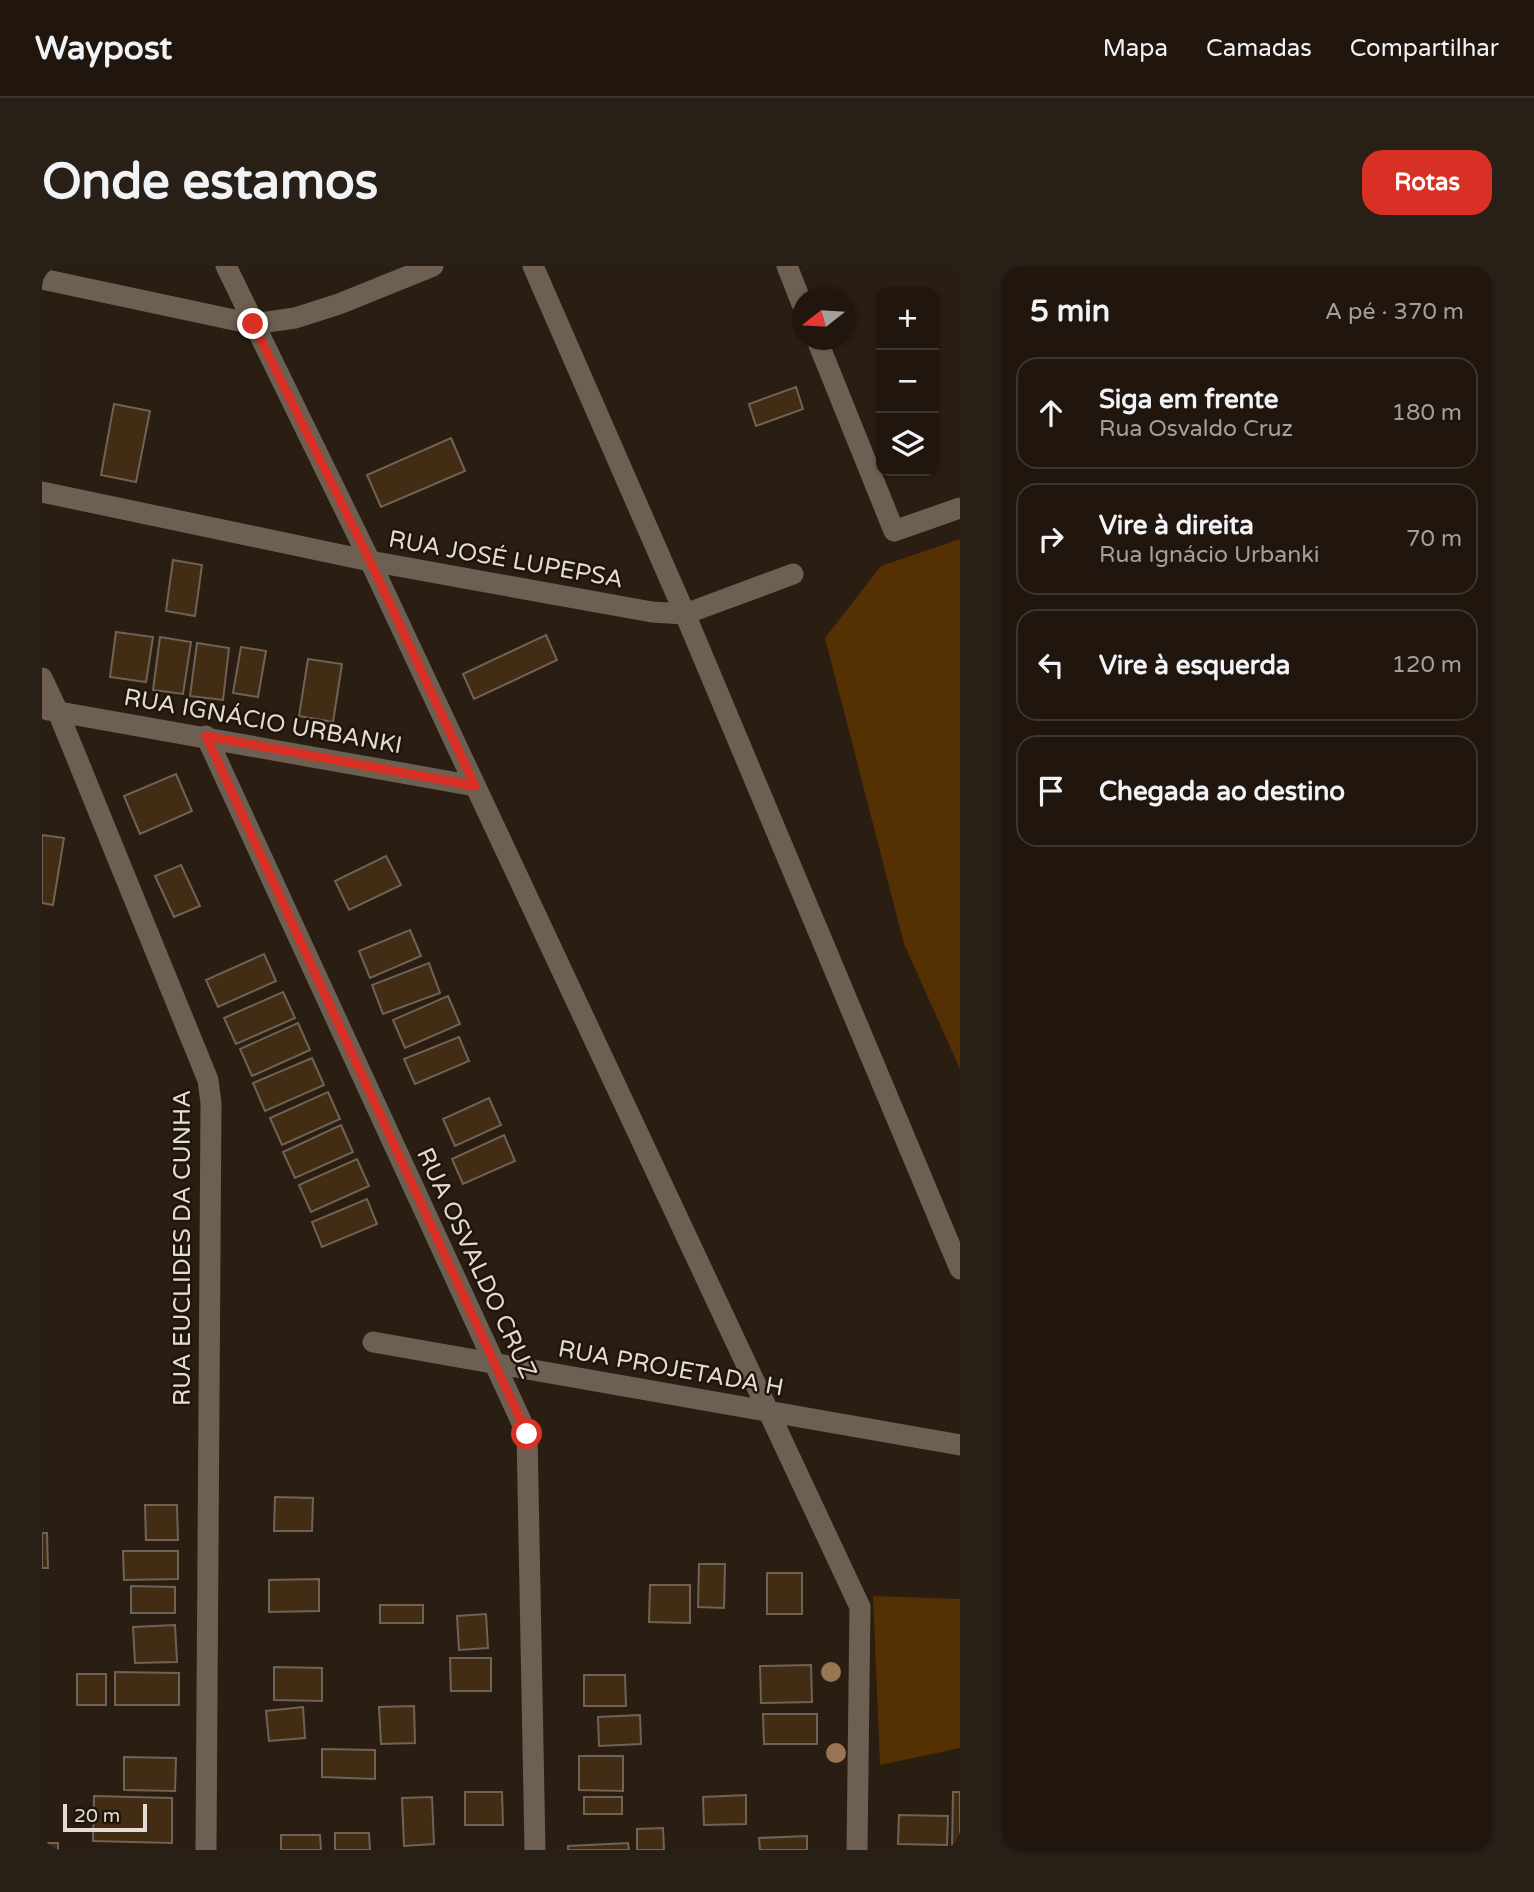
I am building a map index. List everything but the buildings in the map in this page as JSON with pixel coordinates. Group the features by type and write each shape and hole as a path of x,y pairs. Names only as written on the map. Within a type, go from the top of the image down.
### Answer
{"street":[{"path":"226,266 370,561 860,1607 857,1850"},
{"path":"42,279 253,324 295,318 339,304 433,266"},
{"path":"533,266 685,614 960,1269"},
{"path":"787,266 796,287"},
{"path":"821,350 894,531 960,508"},
{"name":"RUA JOSÉ LUPEPSA","path":"42,492 370,561 652,612 685,614 793,574"},
{"name":"RUA EUCLIDES DA CUNHA","path":"42,678 50,710 208,1080 211,1103 206,1850"},
{"name":"RUA IGNÁCIO URBANKI","path":"50,710 475,786"},
{"name":"RUA OSVALDO CRUZ","path":"206,736 527,1434 535,1850"},
{"name":"RUA PROJETADA H","path":"373,1342 960,1445"}],"shaded area":[{"path":"960,539 960,1069 904,944 825,638 881,566"},
{"path":"873,1596 960,1599 960,1748 880,1765"}],"route":[{"path":"253,324 370,561 475,786 206,736 527,1434"}]}
